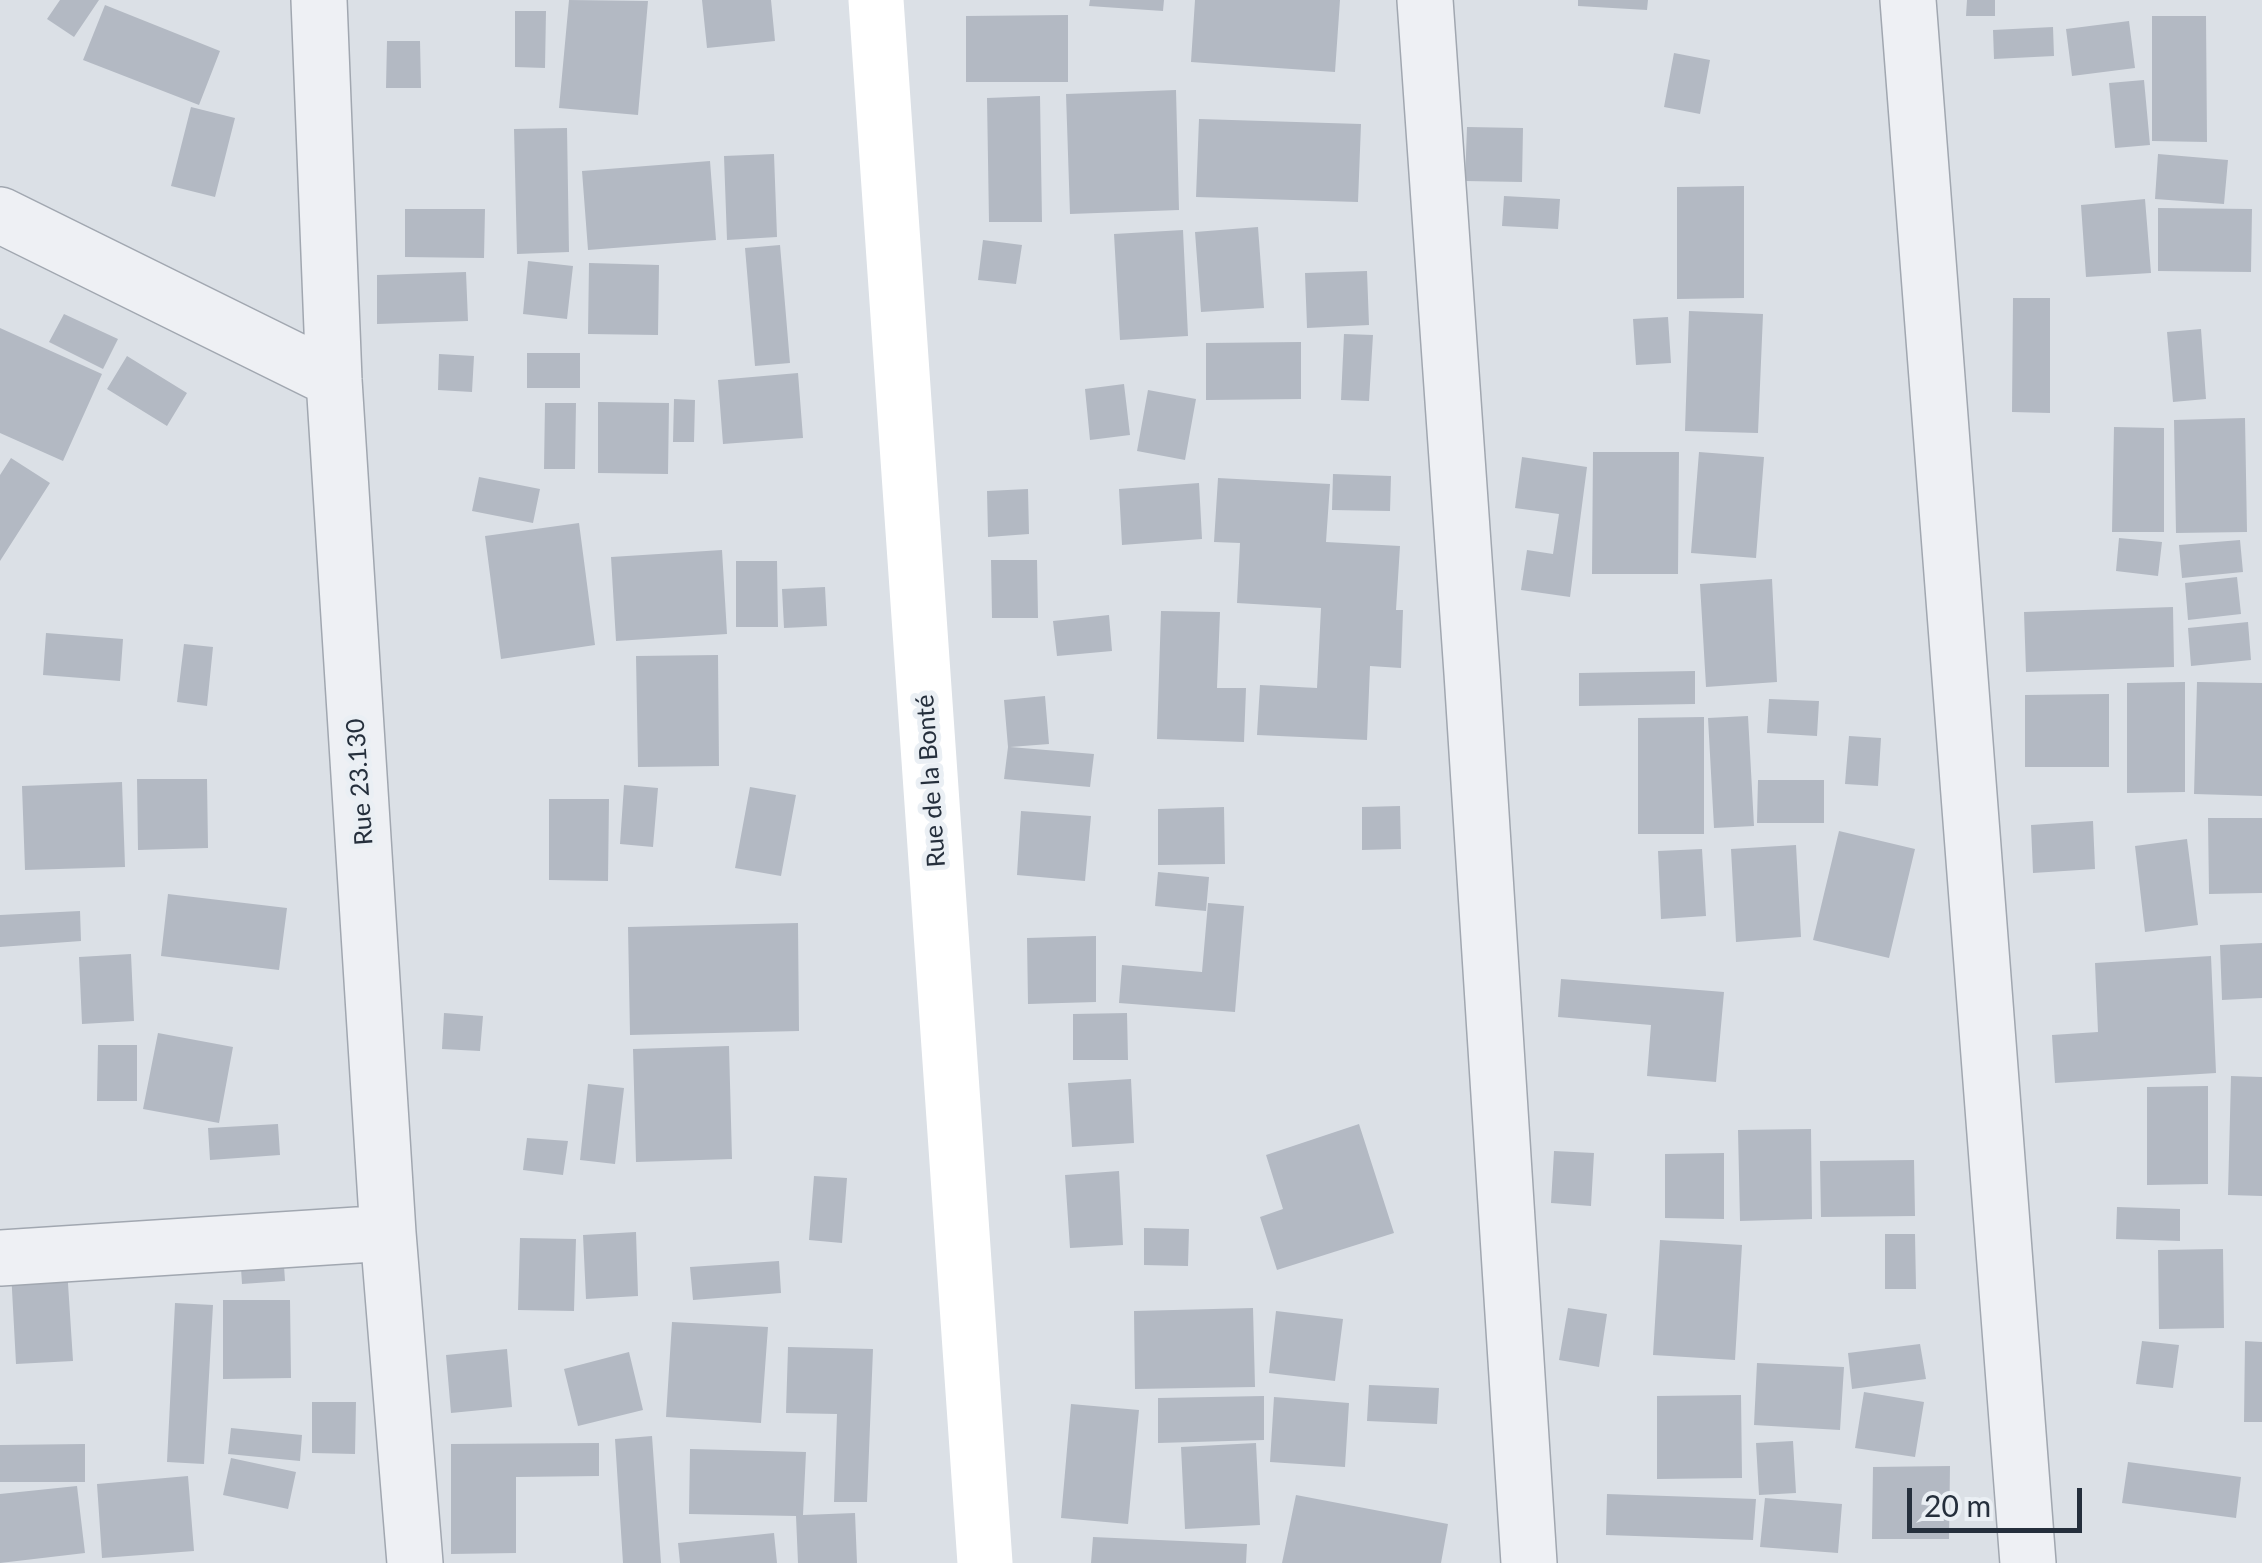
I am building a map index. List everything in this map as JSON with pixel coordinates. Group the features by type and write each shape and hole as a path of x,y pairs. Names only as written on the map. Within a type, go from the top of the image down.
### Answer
{"street":[{"name":"Rue 23.130","path":"319,0 334,380 388,1232 415,1563"},
{"name":"Rue de la Bonté","path":"876,0 985,1563"},
{"path":"1425,0 1528,1563"},
{"path":"1908,0 2028,1563"},
{"path":"0,215 334,380"},
{"path":"0,1258 388,1232"}],"building":[{"path":"60,0 99,0 74,37 47,19"},
{"path":"569,0 648,1 638,115 559,108"},
{"path":"702,0 771,0 775,41 707,48"},
{"path":"1090,0 1164,0 1163,11 1089,6"},
{"path":"1195,0 1340,0 1335,72 1191,62"},
{"path":"1578,0 1648,0 1647,10 1578,6"},
{"path":"1967,0 1995,0 1995,16 1966,16"},
{"path":"105,5 220,51 199,105 83,60"},
{"path":"515,11 546,11 545,68 515,67"},
{"path":"1068,15 1068,82 966,82 966,16"},
{"path":"2152,16 2206,16 2207,142 2152,141"},
{"path":"2129,21 2135,68 2072,76 2066,29"},
{"path":"2053,27 2054,56 1994,59 1993,30"},
{"path":"387,41 420,41 421,88 386,88"},
{"path":"1674,53 1710,60 1700,114 1664,107"},
{"path":"2144,80 2150,145 2115,148 2109,83"},
{"path":"1176,90 1179,210 1070,214 1066,94"},
{"path":"1040,96 1042,222 989,222 987,98"},
{"path":"191,107 235,118 215,197 171,186"},
{"path":"1199,119 1361,124 1358,202 1196,197"},
{"path":"1467,127 1523,128 1522,182 1465,181"},
{"path":"567,128 569,252 517,254 514,129"},
{"path":"774,154 777,237 727,240 724,156"},
{"path":"2158,154 2228,160 2224,204 2155,199"},
{"path":"710,161 716,240 588,250 582,171"},
{"path":"1744,186 1744,298 1677,299 1677,187"},
{"path":"1504,196 1560,199 1558,229 1502,226"},
{"path":"2145,199 2151,273 2086,277 2081,205"},
{"path":"2158,208 2252,209 2251,272 2158,271"},
{"path":"405,209 485,209 484,258 405,257"},
{"path":"1258,227 1264,308 1201,312 1195,232"},
{"path":"1183,230 1188,336 1120,340 1114,234"},
{"path":"983,240 1022,245 1016,284 978,280"},
{"path":"780,245 790,363 755,366 745,248"},
{"path":"528,261 573,266 567,319 523,314"},
{"path":"589,263 659,265 658,335 588,334"},
{"path":"1367,271 1369,325 1307,328 1305,273"},
{"path":"466,272 468,321 377,324 377,275"},
{"path":"2013,298 2050,298 2050,413 2012,412"},
{"path":"1689,311 1763,314 1758,433 1685,431"},
{"path":"64,314 118,339 103,369 49,342"},
{"path":"1668,317 1671,363 1636,365 1633,319"},
{"path":"0,328 102,374 63,461 0,433"},
{"path":"2201,329 2206,399 2173,402 2167,332"},
{"path":"1344,334 1373,335 1369,401 1341,400"},
{"path":"1301,342 1301,399 1206,400 1206,343"},
{"path":"527,353 580,353 580,388 527,388"},
{"path":"439,354 474,356 472,392 438,390"},
{"path":"127,356 187,393 167,426 107,389"},
{"path":"798,373 803,438 723,444 718,380"},
{"path":"1124,384 1130,435 1090,440 1085,389"},
{"path":"1148,390 1196,399 1185,460 1137,451"},
{"path":"674,399 695,400 694,442 673,442"},
{"path":"598,402 669,403 668,474 598,473"},
{"path":"545,403 576,403 575,469 544,469"},
{"path":"2245,418 2247,532 2176,533 2174,420"},
{"path":"2114,427 2164,428 2164,532 2112,532"},
{"path":"1593,452 1679,452 1678,574 1592,574"},
{"path":"1699,452 1764,457 1756,558 1691,553"},
{"path":"1522,457 1587,467 1570,597 1521,590 1527,550 1553,554 1559,514 1515,508"},
{"path":"11,458 50,483 0,561 0,475"},
{"path":"1333,474 1391,476 1390,511 1332,510"},
{"path":"479,477 540,489 533,523 472,511"},
{"path":"1218,478 1330,484 1326,542 1400,546 1396,610 1403,610 1401,668 1370,666 1367,740 1257,735 1260,685 1317,688 1321,608 1237,603 1240,543 1214,542"},
{"path":"1199,483 1202,539 1122,545 1119,489"},
{"path":"1028,489 1029,534 988,537 987,491"},
{"path":"579,523 595,645 501,659 485,536"},
{"path":"2119,538 2162,542 2158,576 2116,571"},
{"path":"2240,540 2243,572 2182,578 2179,545"},
{"path":"722,550 727,634 616,641 611,557"},
{"path":"991,560 1037,560 1038,618 992,618"},
{"path":"736,561 777,561 778,627 736,627"},
{"path":"2237,577 2241,614 2188,620 2185,583"},
{"path":"1772,579 1777,682 1706,687 1700,584"},
{"path":"825,587 827,626 784,628 782,589"},
{"path":"2173,607 2174,667 2026,672 2024,612"},
{"path":"1161,611 1220,612 1217,688 1246,688 1244,742 1157,739"},
{"path":"1109,615 1112,651 1057,656 1053,621"},
{"path":"2248,622 2251,660 2191,666 2188,628"},
{"path":"46,633 123,639 120,681 43,675"},
{"path":"184,644 213,647 207,706 177,702"},
{"path":"718,655 719,766 638,767 636,656"},
{"path":"1695,671 1695,704 1579,706 1579,673"},
{"path":"2185,682 2185,792 2127,793 2127,683"},
{"path":"2197,682 2262,683 2262,796 2194,794"},
{"path":"2109,694 2109,767 2025,767 2025,695"},
{"path":"1045,696 1049,744 1010,747 1094,754 1090,787 1004,779 1008,747 1004,700"},
{"path":"1769,699 1819,701 1817,736 1767,733"},
{"path":"1748,716 1754,826 1714,828 1708,718"},
{"path":"1704,717 1704,834 1638,834 1638,718"},
{"path":"1849,736 1881,738 1878,786 1845,784"},
{"path":"137,779 207,779 208,848 138,850"},
{"path":"1758,780 1824,780 1824,823 1757,823"},
{"path":"122,782 125,867 25,870 22,786"},
{"path":"624,785 658,788 653,847 620,844"},
{"path":"750,787 796,795 781,876 735,868"},
{"path":"549,799 609,799 608,881 549,880"},
{"path":"1400,806 1401,849 1362,850 1362,807"},
{"path":"1224,807 1225,864 1158,865 1158,809"},
{"path":"1021,811 1091,816 1085,881 1017,875"},
{"path":"2208,818 2262,818 2262,893 2209,894"},
{"path":"2093,821 2095,869 2033,873 2031,825"},
{"path":"1839,831 1915,849 1889,958 1813,940"},
{"path":"2187,839 2198,925 2145,932 2135,846"},
{"path":"1796,845 1801,937 1736,942 1731,849"},
{"path":"1702,849 1706,916 1661,919 1658,851"},
{"path":"1158,872 1209,877 1206,911 1155,906"},
{"path":"168,894 287,908 279,970 161,956"},
{"path":"1208,903 1244,906 1235,1012 1119,1003 1122,965 1202,972"},
{"path":"80,911 81,941 0,947 0,915"},
{"path":"798,923 799,1031 630,1035 628,927"},
{"path":"1096,936 1096,1002 1028,1004 1027,938"},
{"path":"2262,943 2262,998 2222,1000 2220,945"},
{"path":"131,954 134,1021 82,1024 79,957"},
{"path":"2211,956 2216,1073 2055,1083 2052,1035 2098,1032 2095,963"},
{"path":"1561,979 1724,992 1716,1082 1647,1076 1651,1025 1558,1017"},
{"path":"444,1013 483,1016 480,1051 442,1049"},
{"path":"1127,1013 1128,1060 1073,1060 1073,1014"},
{"path":"158,1033 233,1047 219,1123 143,1109"},
{"path":"98,1045 137,1045 137,1101 97,1101"},
{"path":"729,1046 732,1159 636,1162 633,1049"},
{"path":"2231,1076 2262,1077 2262,1196 2228,1195"},
{"path":"1131,1079 1134,1143 1072,1147 1068,1083"},
{"path":"588,1084 624,1088 615,1164 580,1160"},
{"path":"2208,1086 2208,1184 2147,1185 2147,1087"},
{"path":"278,1124 280,1155 210,1160 208,1128"},
{"path":"1359,1124 1394,1233 1277,1270 1260,1217 1283,1209 1266,1155"},
{"path":"1811,1129 1812,1219 1740,1221 1738,1130"},
{"path":"527,1138 568,1141 563,1175 523,1170"},
{"path":"1554,1151 1594,1153 1591,1206 1551,1203"},
{"path":"1724,1153 1724,1219 1665,1218 1665,1154"},
{"path":"1914,1160 1915,1216 1821,1217 1820,1161"},
{"path":"1119,1171 1123,1245 1070,1248 1065,1175"},
{"path":"814,1176 847,1178 842,1243 809,1240"},
{"path":"2117,1207 2180,1209 2180,1241 2116,1239"},
{"path":"1144,1228 1189,1229 1188,1266 1144,1265"},
{"path":"636,1232 638,1296 586,1299 583,1235"},
{"path":"1885,1234 1915,1234 1916,1289 1885,1289"},
{"path":"520,1238 576,1239 574,1311 518,1310"},
{"path":"1660,1240 1742,1245 1735,1360 1653,1355"},
{"path":"2223,1249 2224,1328 2159,1329 2158,1250"},
{"path":"283,1251 285,1281 242,1284 240,1253"},
{"path":"779,1261 781,1293 693,1300 690,1267"},
{"path":"67,1268 73,1361 16,1364 11,1271"},
{"path":"223,1300 290,1300 291,1378 223,1379"},
{"path":"175,1303 213,1305 204,1464 167,1462"},
{"path":"1253,1308 1255,1387 1135,1389 1134,1311"},
{"path":"1568,1308 1607,1314 1599,1367 1559,1360"},
{"path":"1276,1311 1343,1319 1335,1381 1269,1373"},
{"path":"672,1322 768,1327 761,1423 666,1417"},
{"path":"2142,1341 2179,1345 2173,1388 2136,1384"},
{"path":"2245,1341 2262,1342 2262,1422 2244,1422"},
{"path":"1920,1344 1926,1379 1852,1389 1848,1353"},
{"path":"788,1347 873,1349 867,1502 834,1502 837,1414 786,1413"},
{"path":"507,1349 512,1407 451,1413 446,1355"},
{"path":"629,1352 643,1410 578,1426 564,1369"},
{"path":"1757,1363 1844,1367 1840,1430 1754,1425"},
{"path":"1369,1385 1439,1388 1437,1424 1367,1421"},
{"path":"1864,1392 1924,1402 1915,1457 1855,1448"},
{"path":"1741,1395 1742,1478 1657,1479 1657,1396"},
{"path":"1264,1396 1264,1440 1158,1443 1158,1398"},
{"path":"1274,1397 1349,1403 1345,1467 1270,1462"},
{"path":"312,1402 356,1402 355,1454 312,1453"},
{"path":"1071,1404 1139,1410 1128,1524 1061,1518"},
{"path":"231,1428 302,1435 300,1461 228,1454"},
{"path":"652,1436 661,1563 623,1563 615,1439"},
{"path":"1793,1441 1796,1493 1759,1495 1756,1443"},
{"path":"599,1443 599,1476 516,1477 516,1553 451,1554 451,1444"},
{"path":"1256,1443 1260,1525 1185,1529 1181,1447"},
{"path":"85,1444 85,1482 0,1482 0,1445"},
{"path":"690,1449 806,1452 803,1515 855,1513 857,1563 798,1563 796,1516 689,1514"},
{"path":"231,1458 296,1472 288,1509 223,1495"},
{"path":"2128,1462 2241,1477 2236,1518 2122,1503"},
{"path":"1950,1466 1949,1539 1872,1539 1873,1467"},
{"path":"188,1476 194,1551 102,1558 97,1484"},
{"path":"77,1486 85,1553 0,1563 0,1494"},
{"path":"1607,1494 1756,1499 1753,1540 1606,1535"},
{"path":"1296,1495 1448,1524 1441,1563 1282,1563"},
{"path":"1765,1498 1842,1504 1838,1553 1760,1547"},
{"path":"774,1533 777,1563 680,1563 678,1543"},
{"path":"1093,1537 1247,1544 1246,1563 1091,1563"}]}
